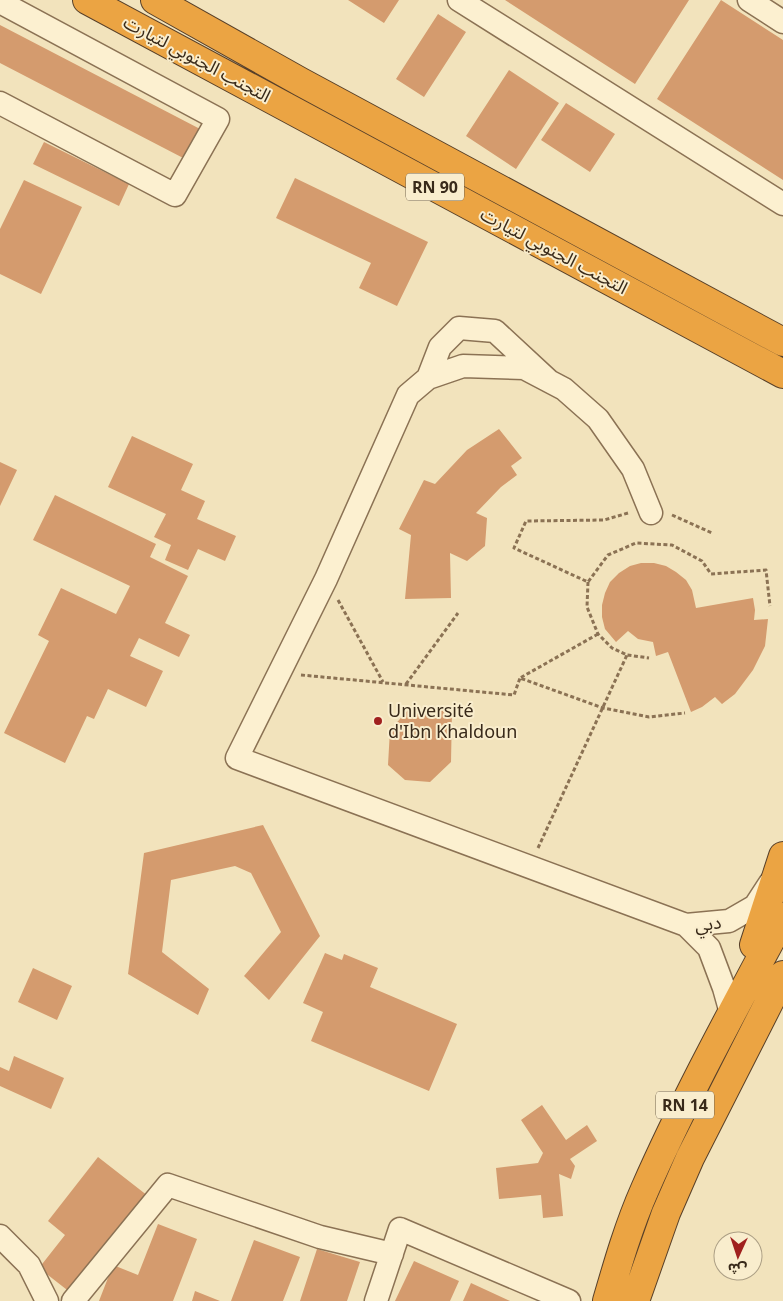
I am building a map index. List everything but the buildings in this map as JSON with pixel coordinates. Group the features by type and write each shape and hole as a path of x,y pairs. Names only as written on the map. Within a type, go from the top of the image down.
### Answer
{"highway":[{"name":"التجنب الجنوبي لتيارت","path":"87,0 783,374"},
{"name":"التجنب الجنوبي لتيارت","path":"155,0 301,82 783,342"},
{"path":"731,1013 779,865"},
{"name":"RN 14","path":"607,1301 623,1248 644,1191 731,1013 783,917"},
{"name":"RN 14","path":"635,1301 666,1213 690,1158 783,974"},
{"path":"756,1027 783,997"}],"street":[{"path":"459,0 783,204"},
{"path":"749,0 778,12"},
{"path":"0,2 218,119 175,195 0,103"},
{"path":"428,378 440,347 459,328 495,331 549,381"},
{"path":"651,513 633,469 598,420 564,389 524,368 463,366 428,378 408,395 326,579 236,758 686,925"},
{"name":"دبي","path":"686,925 729,921 755,906 779,865"},
{"name":"دبي","path":"686,925 709,948 731,1013"},
{"path":"73,1301 168,1185 320,1237 392,1254"},
{"path":"376,1301 400,1229 570,1301"},
{"path":"0,1236 29,1266 47,1301"}],"path":[{"path":"588,582 514,548 526,521 604,520 629,512 669,513 712,533"},
{"path":"649,658 627,656 612,648 598,634 587,607 588,582 608,555 636,543 672,544 702,560 711,574 766,570 770,606"},
{"path":"326,579 384,683"},
{"path":"406,685 458,613"},
{"path":"279,673 514,695 520,678 598,634"},
{"path":"529,867 627,656"},
{"path":"520,678 603,708 649,717 684,713"}],"place":[{"name":"Université d'Ibn Khaldoun","path":"378,721"}]}
